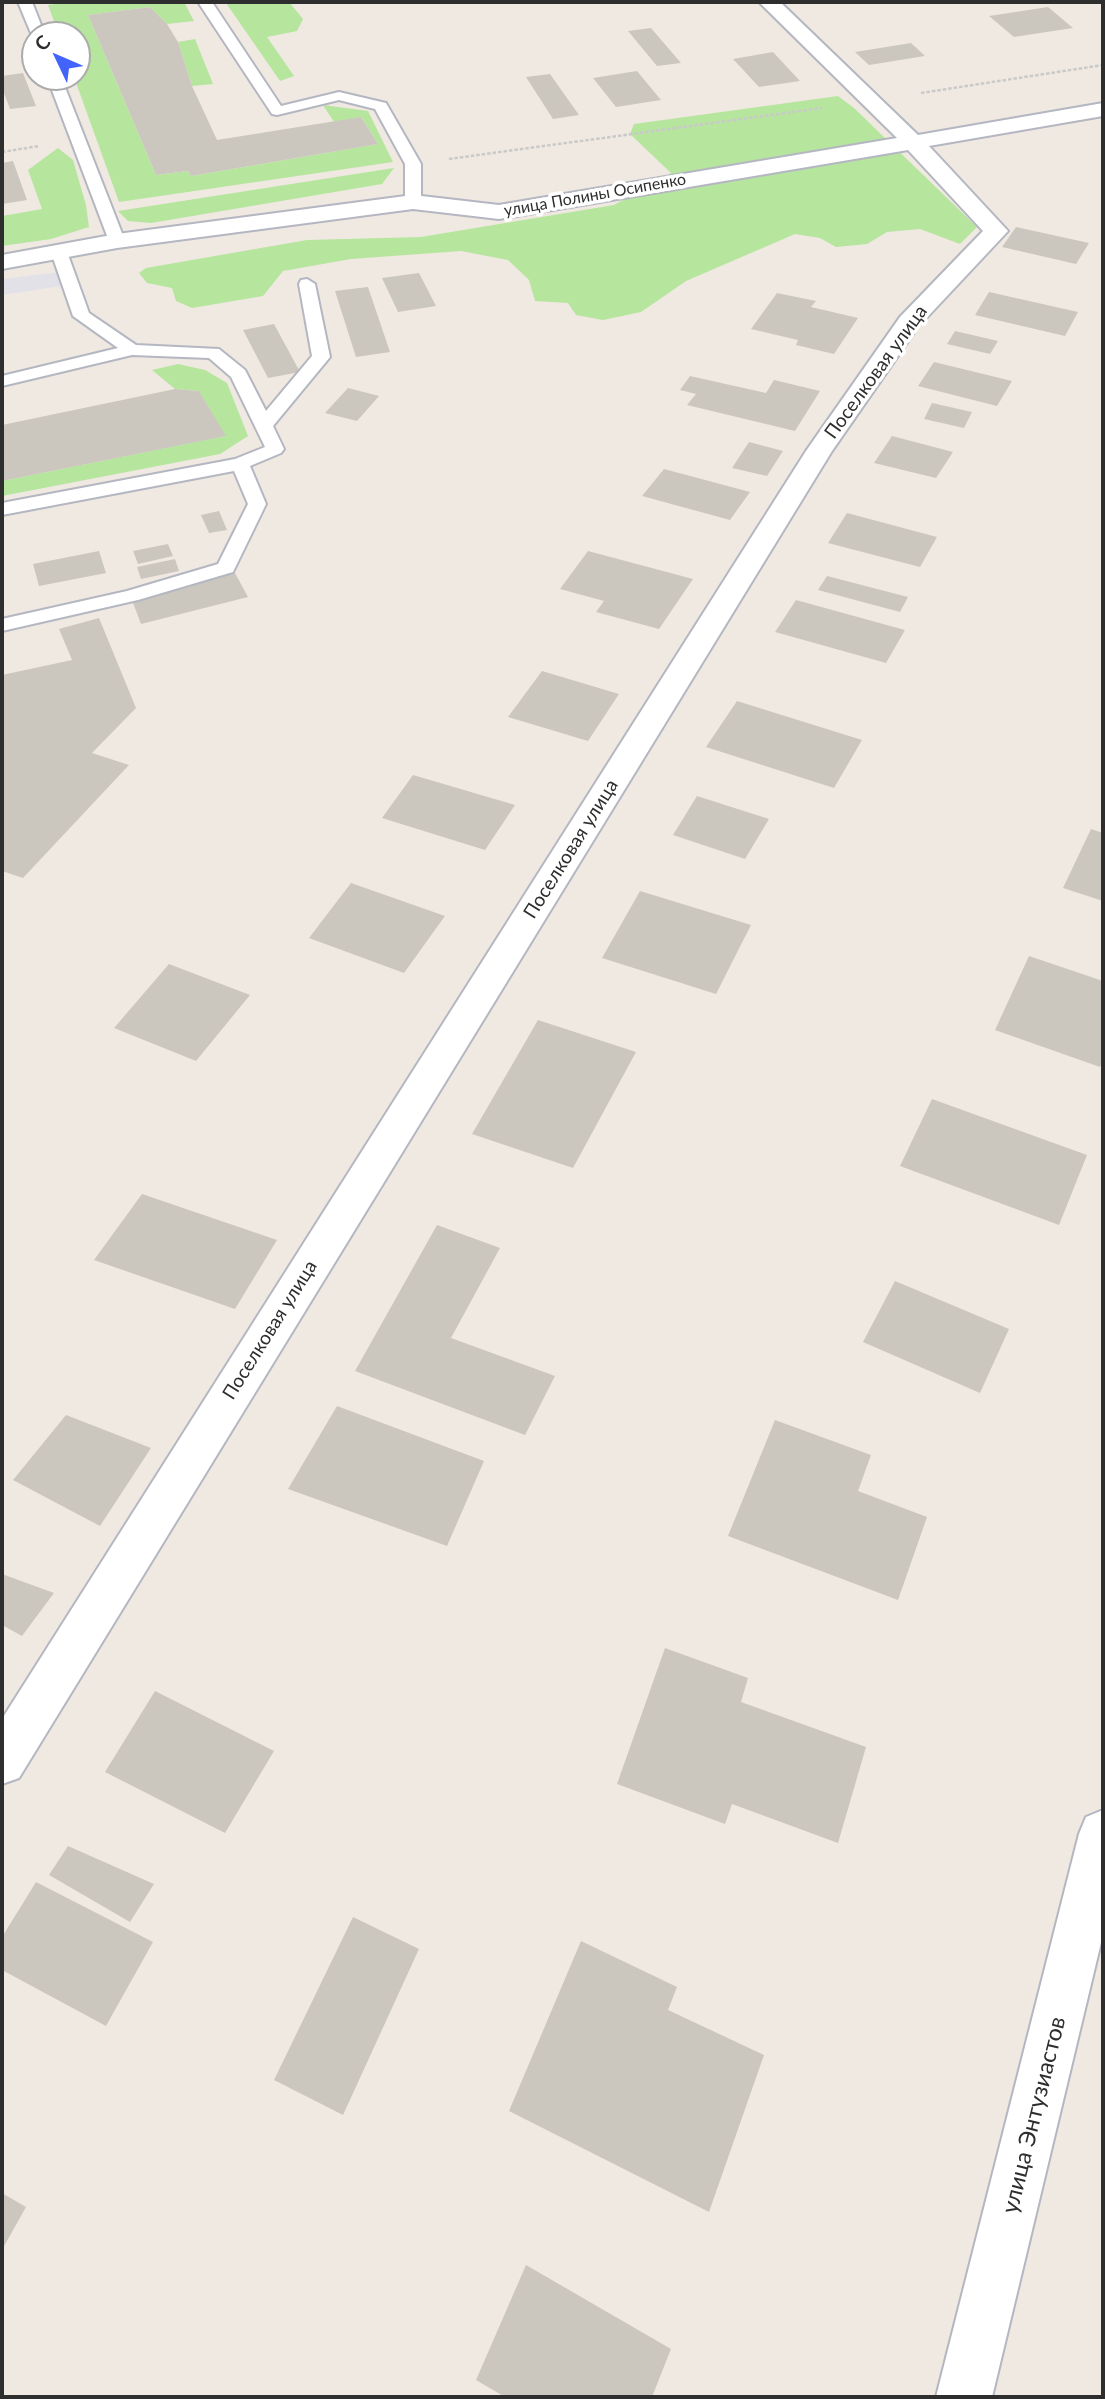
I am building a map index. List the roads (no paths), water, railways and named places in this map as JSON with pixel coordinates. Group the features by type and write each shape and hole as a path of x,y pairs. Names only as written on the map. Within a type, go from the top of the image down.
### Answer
{"street":[{"name":"Поселковая улица","path":"2,1761 819,450 909,322 996,231 911,140 769,2"},
{"name":"улица Полины Осипенко","path":"2,262 117,242 413,202 499,212 911,140 1103,110"},
{"name":"улица Энтузиастов","path":"964,2397 1103,1834"}],"lane":[{"path":"25,2 32,21"},
{"path":"205,2 277,111 339,96 381,106 413,164 413,202"},
{"path":"59,91 117,242"},
{"path":"59,252 81,317 132,350"},
{"path":"264,425 321,357 307,284"},
{"path":"2,381 132,350 213,353 239,374 275,449 240,464 2,509"},
{"path":"2,625 131,596 226,568 257,504 240,464"}]}
